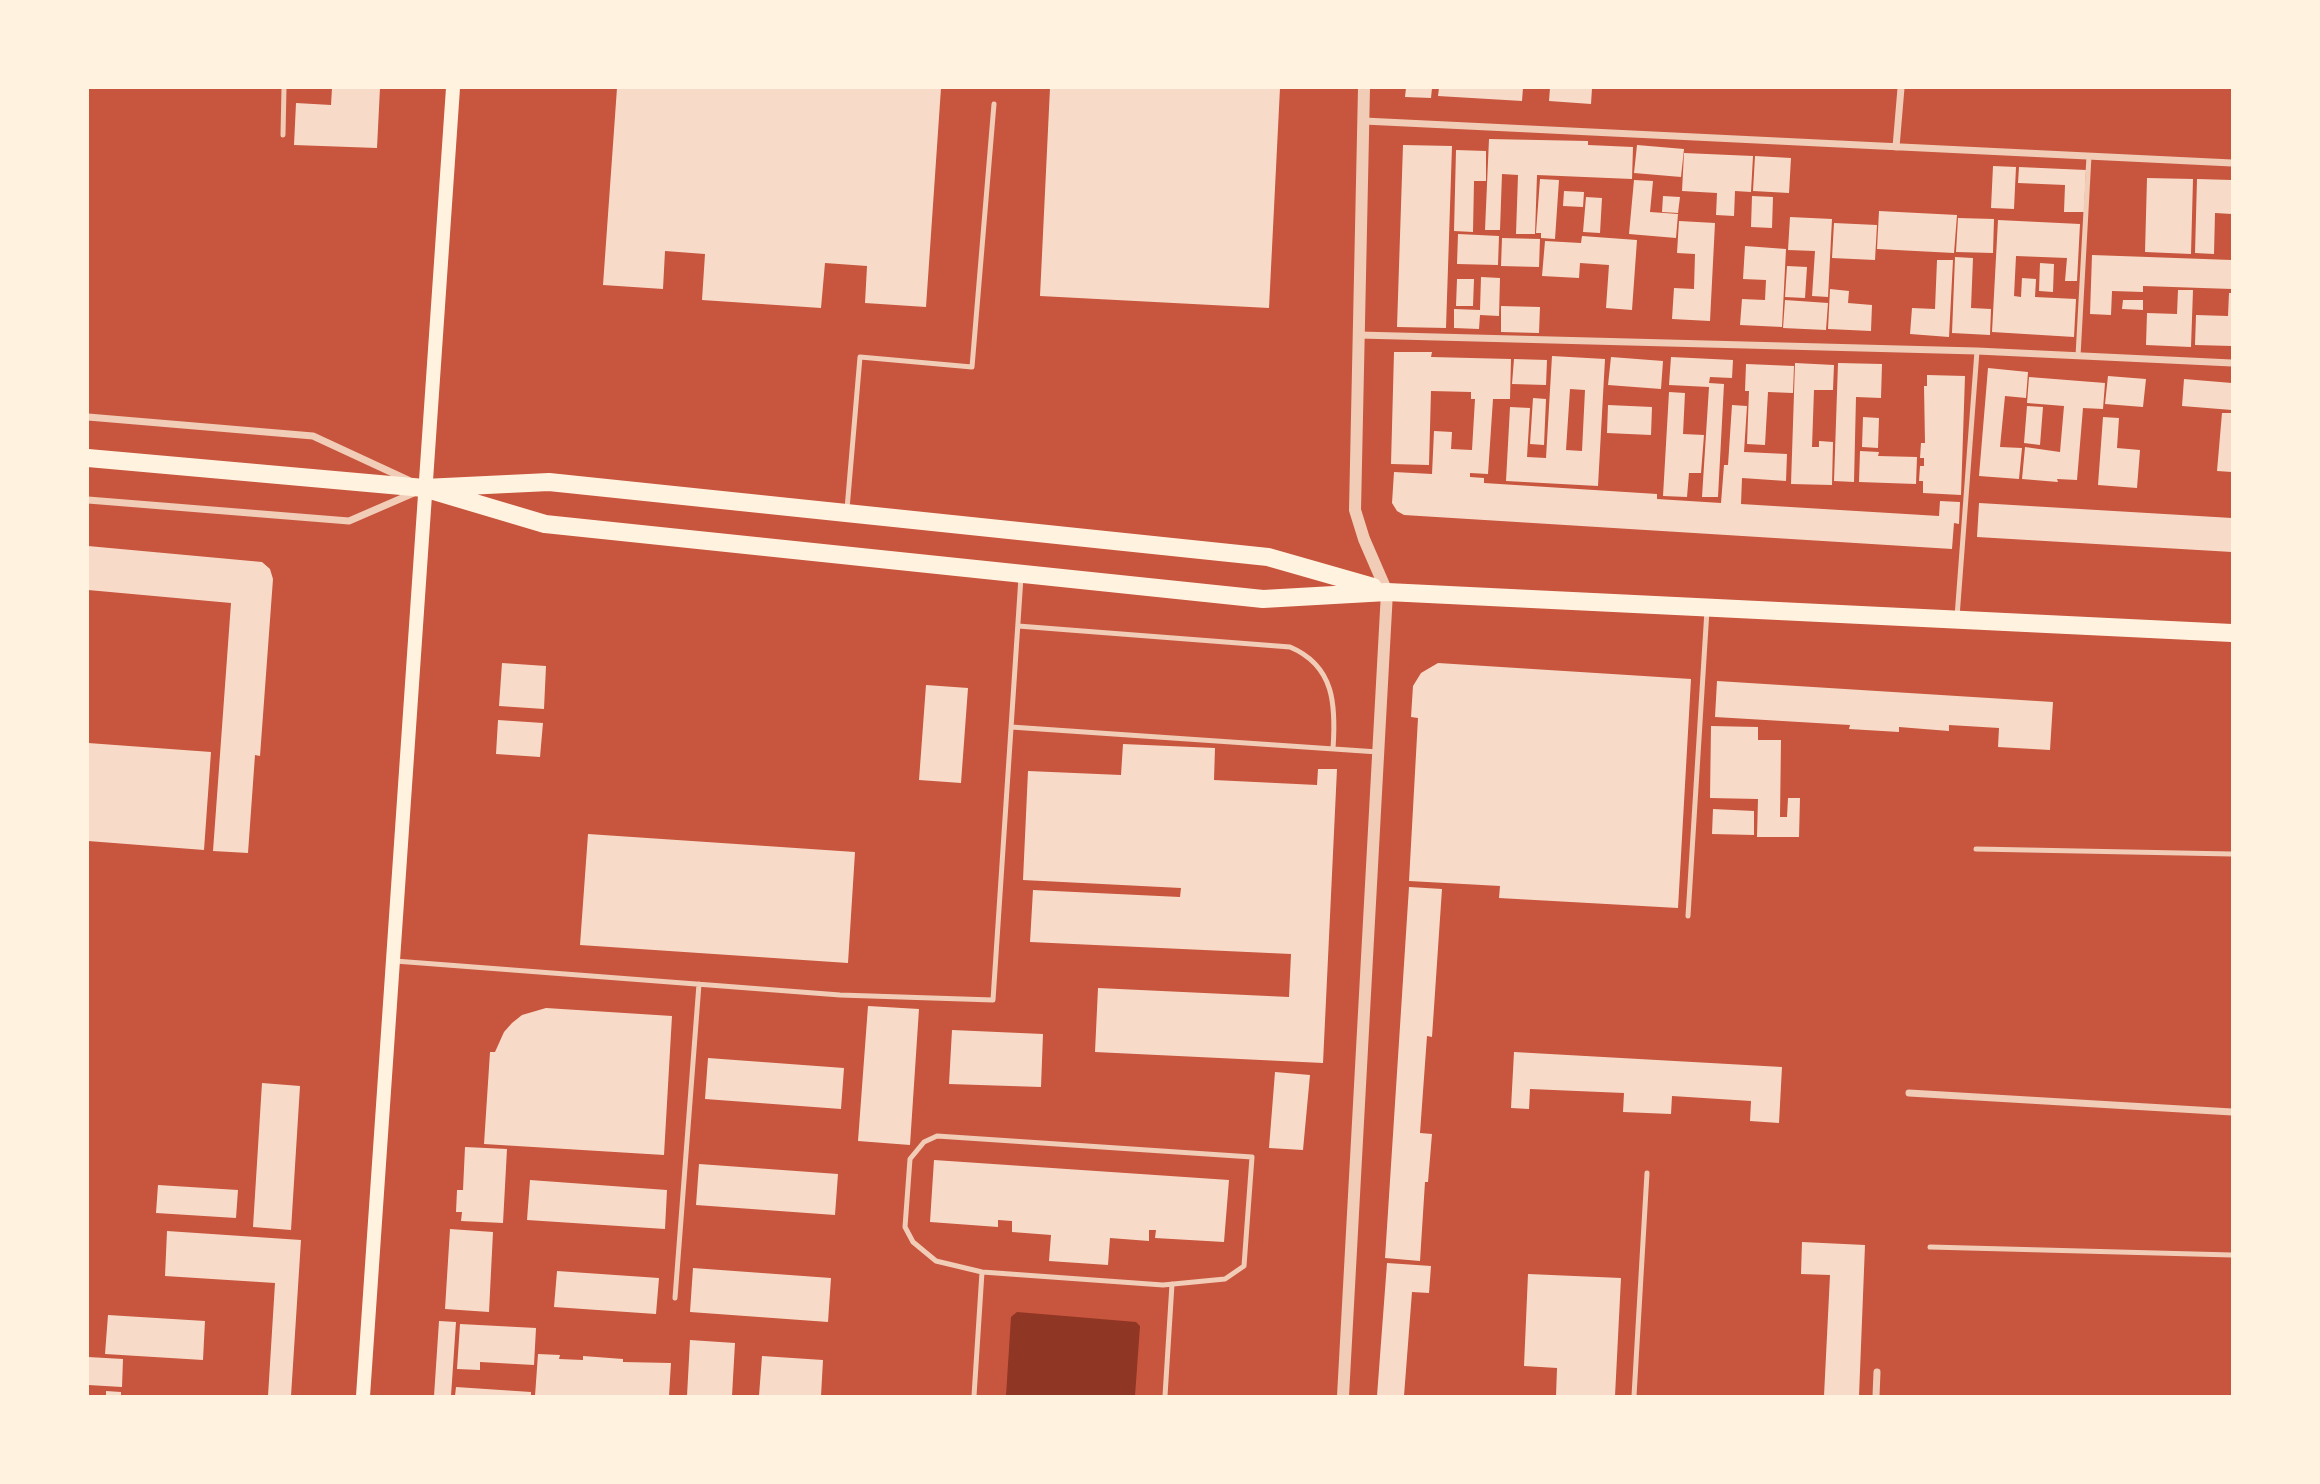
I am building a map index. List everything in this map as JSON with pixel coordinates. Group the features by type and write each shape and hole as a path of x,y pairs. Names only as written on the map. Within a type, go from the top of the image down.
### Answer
{"main road":[{"path":"363,1396 453,88"},
{"path":"88,458 424,488 549,482 1268,557 1387,592"},
{"path":"424,488 545,524 1264,599 1387,592 2232,633"}],"street":[{"path":"1343,1396 1387,592 1364,539 1355,510 1364,88"},
{"path":"1896,147 1901,88"},
{"path":"1364,121 2232,163"},
{"path":"1359,335 1976,351 2232,363"},
{"path":"88,417 313,436 424,488"},
{"path":"88,499 349,521 424,488"},
{"path":"1909,1093 2232,1112"},
{"path":"1875,1396 1877,1372"}],"lane":[{"path":"284,88 284,135"},
{"path":"847,513 860,357 972,367 994,104"},
{"path":"2078,356 2089,156"},
{"path":"1956,619 1976,351"},
{"path":"392,961 840,995 993,1000 1021,574"},
{"path":"1688,916 1707,607"},
{"path":"1018,625 1290,647 1310,658 1326,677 1335,723 1333,749"},
{"path":"1011,727 1378,752"},
{"path":"1976,849 2232,854"},
{"path":"675,1298 699,984"},
{"path":"937,1136 1252,1157 1244,1266 1225,1279 1172,1284 982,1272 936,1261 913,1242 905,1227 910,1159 930,1138 937,1136"},
{"path":"1634,1396 1647,1173"},
{"path":"1930,1247 2232,1255"},
{"path":"974,1396 982,1272"},
{"path":"1165,1396 1172,1284"}],"shaded area":[{"path":"1017,1312 1136,1322 1140,1326 1135,1396 1006,1396 1011,1317"}],"building":[{"path":"332,88 380,88 377,148 294,145 296,103 331,105"},
{"path":"617,88 941,88 926,307 865,303 867,266 825,263 821,308 702,300 705,254 665,251 663,289 603,285"},
{"path":"1050,88 1280,88 1269,308 1040,296"},
{"path":"1406,88 1432,88 1431,98 1405,97"},
{"path":"1439,88 1523,88 1522,101 1438,96"},
{"path":"1550,88 1592,88 1591,104 1549,101"},
{"path":"1489,139 1588,141 1588,145 1633,147 1632,179 1537,175 1535,234 1516,234 1518,175 1502,174 1500,230 1485,230"},
{"path":"1403,145 1452,146 1446,328 1397,327"},
{"path":"1637,145 1684,149 1681,177 1634,173"},
{"path":"1456,150 1486,151 1486,181 1474,181 1473,232 1454,231"},
{"path":"1684,153 1753,156 1751,192 1735,191 1734,216 1716,215 1717,193 1682,191"},
{"path":"1755,156 1791,158 1789,193 1753,191"},
{"path":"1993,166 2016,167 2014,209 1991,208"},
{"path":"2019,167 2086,170 2084,212 2064,212 2065,185 2018,183"},
{"path":"2147,178 2193,179 2191,254 2145,252"},
{"path":"1540,179 1559,180 1555,239 1541,238 1541,233 1536,233"},
{"path":"2197,179 2232,180 2232,214 2215,213 2214,254 2195,253"},
{"path":"1634,180 1653,181 1650,212 1678,214 1676,238 1629,234"},
{"path":"1564,191 1584,192 1583,207 1563,206"},
{"path":"1663,196 1680,197 1678,213 1662,212"},
{"path":"1752,196 1773,197 1772,228 1751,227"},
{"path":"1586,197 1602,198 1600,233 1583,232"},
{"path":"1879,211 1957,215 1954,253 1877,249"},
{"path":"1790,217 1832,219 1828,297 1812,296 1815,251 1788,250"},
{"path":"1958,218 1994,219 1993,253 1956,252"},
{"path":"1998,220 2080,224 2077,281 2065,281 2067,258 2016,256 2014,296 2021,297 2022,278 2036,279 2035,297 2076,299 2074,337 1992,332"},
{"path":"1679,221 1715,223 1710,321 1672,319 1674,288 1694,289 1695,254 1677,253"},
{"path":"1834,223 1877,225 1875,260 1832,258"},
{"path":"1458,234 1499,236 1498,265 1457,264"},
{"path":"1582,236 1637,240 1632,310 1606,308 1609,265 1580,263 1579,278 1542,276 1545,241 1581,243"},
{"path":"1502,238 1540,239 1539,267 1501,266"},
{"path":"1745,246 1786,249 1782,327 1740,325 1742,299 1765,300 1766,280 1743,279"},
{"path":"2092,255 2232,260 2232,289 2143,286 2143,292 2112,291 2111,315 2090,314"},
{"path":"1955,257 1973,258 1971,308 1991,309 1990,335 1952,333"},
{"path":"1937,260 1953,260 1949,337 1910,334 1912,308 1935,309"},
{"path":"2040,263 2054,264 2053,292 2039,291"},
{"path":"1787,266 1807,267 1805,298 1785,297"},
{"path":"1481,277 1500,278 1499,316 1480,315 1479,329 1454,328 1454,309 1480,310"},
{"path":"1457,279 1474,279 1473,306 1456,306"},
{"path":"1830,289 1849,291 1848,303 1872,305 1871,331 1828,329"},
{"path":"2178,290 2193,290 2191,347 2146,345 2147,313 2177,314"},
{"path":"2229,293 2232,293 2232,346 2195,345 2196,315 2228,316"},
{"path":"1785,300 1828,303 1826,330 1783,328"},
{"path":"2123,300 2143,300 2143,310 2122,309"},
{"path":"1501,306 1540,307 1539,333 1501,332"},
{"path":"1394,352 1432,352 1431,357 1511,359 1510,399 1493,399 1488,474 1470,473 1470,477 1484,478 1484,483 1657,494 1657,499 1721,503 1724,465 1728,465 1732,405 1747,406 1744,452 1787,454 1786,481 1742,478 1741,504 1939,516 1940,501 1960,502 1959,524 1954,523 1952,549 1404,515 1397,511 1392,503 1394,472 1432,474 1434,431 1452,432 1451,449 1472,450 1475,399 1471,399 1471,392 1431,391 1429,465 1391,464"},
{"path":"1552,356 1605,359 1598,486 1506,481 1510,407 1530,408 1527,457 1546,458","holes":["1570,389 1585,390 1582,451 1566,450"]},
{"path":"1611,357 1663,361 1661,389 1608,385"},
{"path":"1671,357 1733,360 1732,378 1710,377 1709,383 1724,384 1718,497 1702,497 1709,387 1669,385"},
{"path":"1514,359 1547,360 1546,385 1512,384"},
{"path":"1795,363 1834,365 1833,390 1814,390 1812,447 1819,447 1819,441 1833,442 1832,485 1791,484"},
{"path":"1838,363 1882,364 1881,398 1856,397 1854,482 1834,481"},
{"path":"1746,364 1794,366 1793,393 1768,392 1765,445 1747,444 1749,391 1745,391"},
{"path":"1988,368 2028,372 2026,398 2005,396 2000,447 2022,448 2019,479 1979,476"},
{"path":"1927,375 1965,376 1961,495 1923,493 1923,481 1919,481 1920,466 1924,466 1924,458 1920,458 1921,443 1925,443 1924,386 1927,386"},
{"path":"2108,376 2146,379 2143,407 2105,404"},
{"path":"2029,377 2105,383 2103,409 2083,408 2077,480 2057,479 2058,482 2022,479 2025,447 2060,452 2064,406 2027,403"},
{"path":"2184,379 2232,383 2232,410 2182,406"},
{"path":"1669,392 1685,393 1683,434 1704,435 1701,473 1689,473 1687,497 1663,496"},
{"path":"1533,398 1546,399 1544,445 1530,444"},
{"path":"1608,405 1652,407 1651,435 1607,433"},
{"path":"2027,406 2043,407 2040,445 2024,443"},
{"path":"2222,413 2232,413 2232,472 2217,471"},
{"path":"1863,417 1879,418 1878,448 1862,447"},
{"path":"2103,417 2119,418 2117,448 2140,450 2137,488 2098,485"},
{"path":"1860,451 1879,452 1878,456 1917,457 1916,484 1859,482"},
{"path":"1979,503 2232,518 2232,552 1977,537"},
{"path":"88,546 262,562 270,569 273,579 260,756 255,755 248,853 213,851 231,603 88,590"},
{"path":"502,663 546,666 544,709 499,706"},
{"path":"1438,663 1691,679 1678,908 1499,898 1500,886 1409,881 1418,718 1411,717 1413,686 1421,673"},
{"path":"1717,681 2053,702 2050,750 1998,747 1999,728 1949,725 1949,731 1899,727 1899,732 1849,729 1850,725 1715,717"},
{"path":"926,685 968,688 961,783 919,780"},
{"path":"498,720 543,723 540,757 496,754"},
{"path":"1711,726 1758,727 1758,740 1781,740 1780,817 1787,817 1788,798 1800,798 1799,837 1757,837 1758,799 1710,798"},
{"path":"88,743 211,752 204,850 88,841"},
{"path":"1123,744 1215,748 1214,780 1317,785 1318,769 1337,769 1323,1063 1095,1052 1098,988 1289,997 1291,954 1030,942 1033,890 1180,897 1181,888 1023,880 1028,771 1121,775"},
{"path":"1713,809 1754,811 1754,835 1712,834"},
{"path":"588,834 855,852 848,963 580,945"},
{"path":"1409,887 1442,889 1432,1037 1427,1036 1420,1133 1432,1134 1428,1182 1425,1182 1420,1261 1385,1258"},
{"path":"868,1006 919,1009 910,1145 858,1141"},
{"path":"546,1008 672,1016 664,1155 484,1144 490,1052 495,1052 504,1032 522,1015"},
{"path":"952,1030 1043,1034 1041,1087 949,1084"},
{"path":"1514,1052 1782,1067 1779,1123 1750,1121 1751,1101 1672,1096 1671,1114 1623,1112 1624,1093 1530,1089 1529,1109 1511,1108"},
{"path":"708,1058 844,1068 841,1109 705,1099"},
{"path":"1275,1072 1310,1075 1303,1150 1269,1148"},
{"path":"262,1083 300,1086 291,1230 253,1227"},
{"path":"465,1147 507,1149 503,1223 461,1221 462,1212 456,1212 457,1190 463,1190"},
{"path":"934,1160 1229,1180 1224,1242 1155,1238 1156,1230 1149,1230 1149,1241 1110,1238 1108,1265 1049,1261 1051,1235 1012,1232 1012,1221 998,1220 998,1227 930,1222"},
{"path":"699,1164 838,1174 835,1215 696,1205"},
{"path":"530,1180 667,1190 665,1229 527,1220"},
{"path":"158,1185 238,1190 236,1218 156,1213"},
{"path":"450,1229 493,1232 489,1312 445,1309"},
{"path":"167,1231 301,1240 291,1396 268,1396 275,1283 165,1276"},
{"path":"1802,1242 1865,1245 1859,1396 1824,1396 1830,1275 1801,1274"},
{"path":"1387,1263 1431,1266 1429,1293 1412,1292 1404,1396 1377,1396"},
{"path":"693,1268 831,1278 828,1322 690,1312"},
{"path":"557,1271 659,1278 656,1314 554,1307"},
{"path":"1528,1274 1621,1278 1615,1396 1556,1396 1557,1368 1524,1366"},
{"path":"108,1315 205,1321 203,1360 105,1354"},
{"path":"439,1321 456,1322 451,1396 434,1396"},
{"path":"460,1324 536,1328 534,1365 480,1362 480,1370 457,1369"},
{"path":"690,1340 735,1343 732,1396 687,1396"},
{"path":"538,1354 560,1355 559,1359 583,1360 583,1356 623,1359 623,1362 671,1363 669,1396 535,1396"},
{"path":"762,1356 823,1360 821,1396 759,1396"},
{"path":"88,1357 123,1359 122,1387 88,1385"},
{"path":"456,1387 531,1392 531,1396 455,1396"},
{"path":"106,1391 121,1392 121,1396 106,1396"}]}
